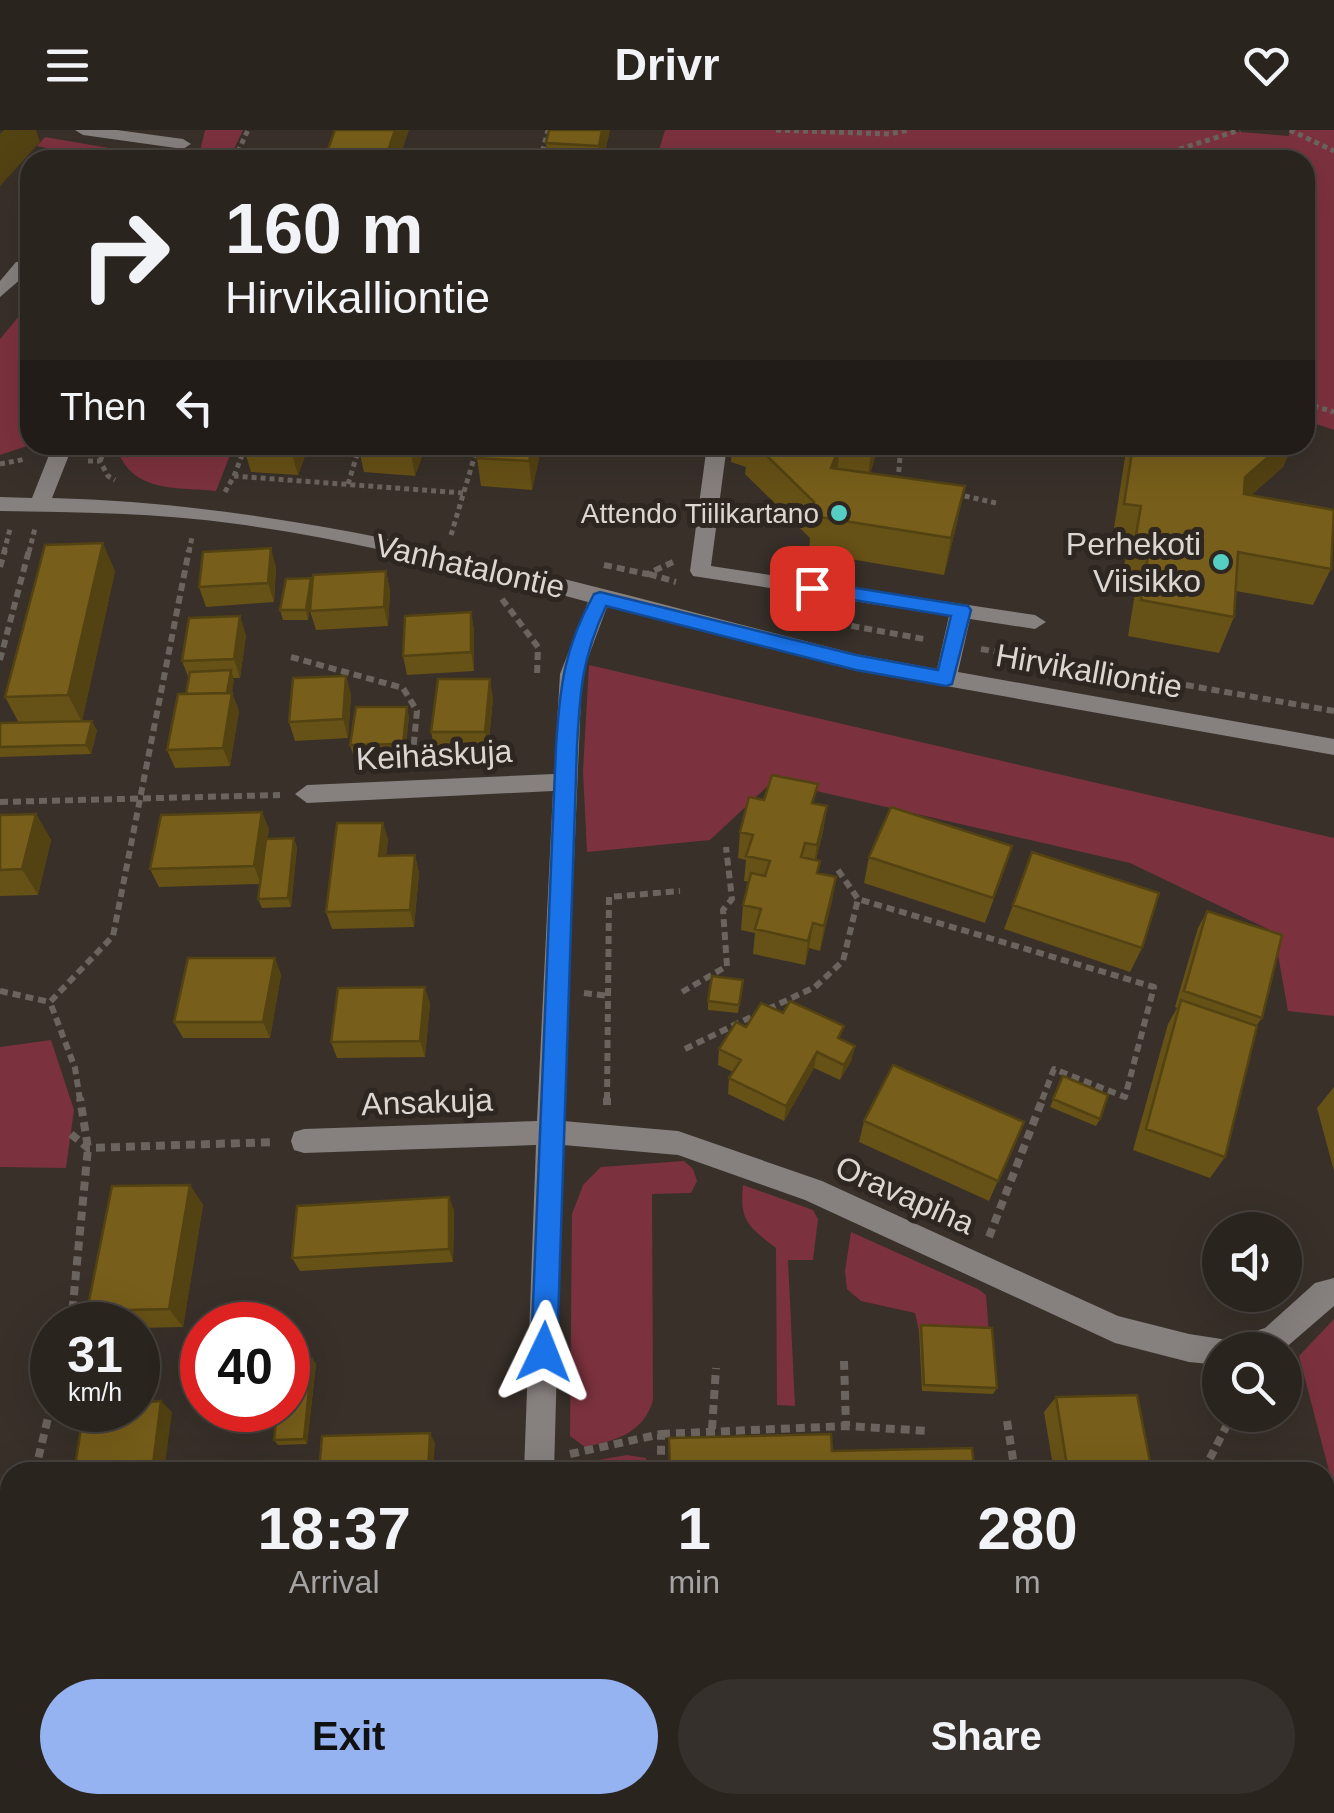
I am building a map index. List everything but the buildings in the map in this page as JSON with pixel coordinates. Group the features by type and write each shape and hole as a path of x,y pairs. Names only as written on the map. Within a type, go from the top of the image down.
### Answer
{"street":[{"path":"83,130 182,145"},
{"path":"0,292 20,268"},
{"path":"37,516 59,455"},
{"path":"715,455 695,571 1035,622"},
{"name":"Vanhatalontie","path":"0,504 37,516 187,512 284,526 441,555 600,598 571,674 540,1462"},
{"name":"Hirvikalliontie","path":"600,598 856,662 1334,746"},
{"path":"946,678 961,610"},
{"name":"Keihäskuja","path":"307,794 564,782"},
{"name":"Oravapiha","path":"552,1132 678,1143 812,1190 1115,1329 1202,1349"},
{"name":"Ansakuja","path":"304,1141 552,1132"},
{"path":"1283,1332 1325,1293 1334,1292"}],"path":[{"path":"776,130 889,134 909,130"},
{"path":"1177,150 1240,130"},
{"path":"1290,130 1334,151"},
{"path":"0,464 47,455"},
{"path":"70,455 100,461"},
{"path":"100,461 103,455"},
{"path":"220,499 242,455"},
{"path":"348,484 357,455"},
{"path":"468,540 450,536 475,455"},
{"path":"886,484 901,481 901,455"},
{"path":"100,461 108,476 121,483"},
{"path":"234,476 463,493"},
{"path":"939,490 996,503"},
{"path":"37,516 53,526"},
{"path":"0,528 37,516"},
{"path":"0,660 37,516"},
{"path":"0,567 10,527"},
{"path":"50,1002 113,936 193,530"},
{"path":"648,574 664,563 695,571"},
{"path":"594,564 648,574 695,571"},
{"path":"486,593 502,599 538,647 536,686"},
{"path":"811,619 1334,712"},
{"path":"291,657 403,688 417,712 409,789"},
{"path":"0,802 307,794"},
{"path":"682,992 728,966 723,910 732,899 726,848"},
{"path":"838,870 858,900 1154,987 1125,1097 1054,1068 977,1266"},
{"path":"606,1136 609,897 680,891"},
{"path":"685,1048 814,987 844,961 858,900"},
{"path":"0,991 50,1002"},
{"path":"50,1002 75,1068 88,1148 73,1302"},
{"path":"71,1134 88,1148 304,1141"},
{"path":"844,1361 846,1426"},
{"path":"712,1430 716,1368"},
{"path":"1006,1421 1013,1462"},
{"path":"558,1462 661,1434 846,1426 929,1431"},
{"path":"38,1462 45,1432"},
{"path":"1208,1462 1223,1432"},
{"path":"661,1434 661,1462"}],"shaded area":[{"path":"205,130 243,130 234,150 200,150"},
{"path":"665,130 1215,130 1289,136 1289,130 1334,130 1334,430 1315,423 1315,150 659,150"},
{"path":"45,137 120,150 56,150 37,146"},
{"path":"20,315 20,448 0,455 0,339"},
{"path":"120,455 230,455 216,491 160,486 136,476"},
{"path":"589,665 1334,838 1334,1016 1288,1011 1274,932 1130,863 773,781 710,840 587,852 583,771"},
{"path":"51,1040 74,1110 66,1168 0,1167 0,1047"},
{"path":"684,1161 693,1169 697,1181 691,1193 652,1194 653,1400 643,1420 627,1434 585,1447 570,1436 572,1214 583,1185 601,1167"},
{"path":"743,1185 813,1210 818,1219 813,1260 788,1260 795,1406 777,1405 776,1248 748,1222"},
{"path":"851,1232 978,1289 986,1295 989,1334 919,1331 915,1313 861,1301 847,1289 845,1271"},
{"path":"1334,1319 1334,1462 1327,1462 1302,1367 1302,1353"},
{"path":"627,1455 646,1458 647,1462 586,1462"}],"place":[{"name":"Attendo Tiilikartano","path":"839,513"},
{"name":"Perhekoti Viisikko","path":"1221,562"}],"route":[{"path":"544,1352 554,991 566,746 571,674 585,631 600,598 856,662 946,678 961,610 812,588"}]}
